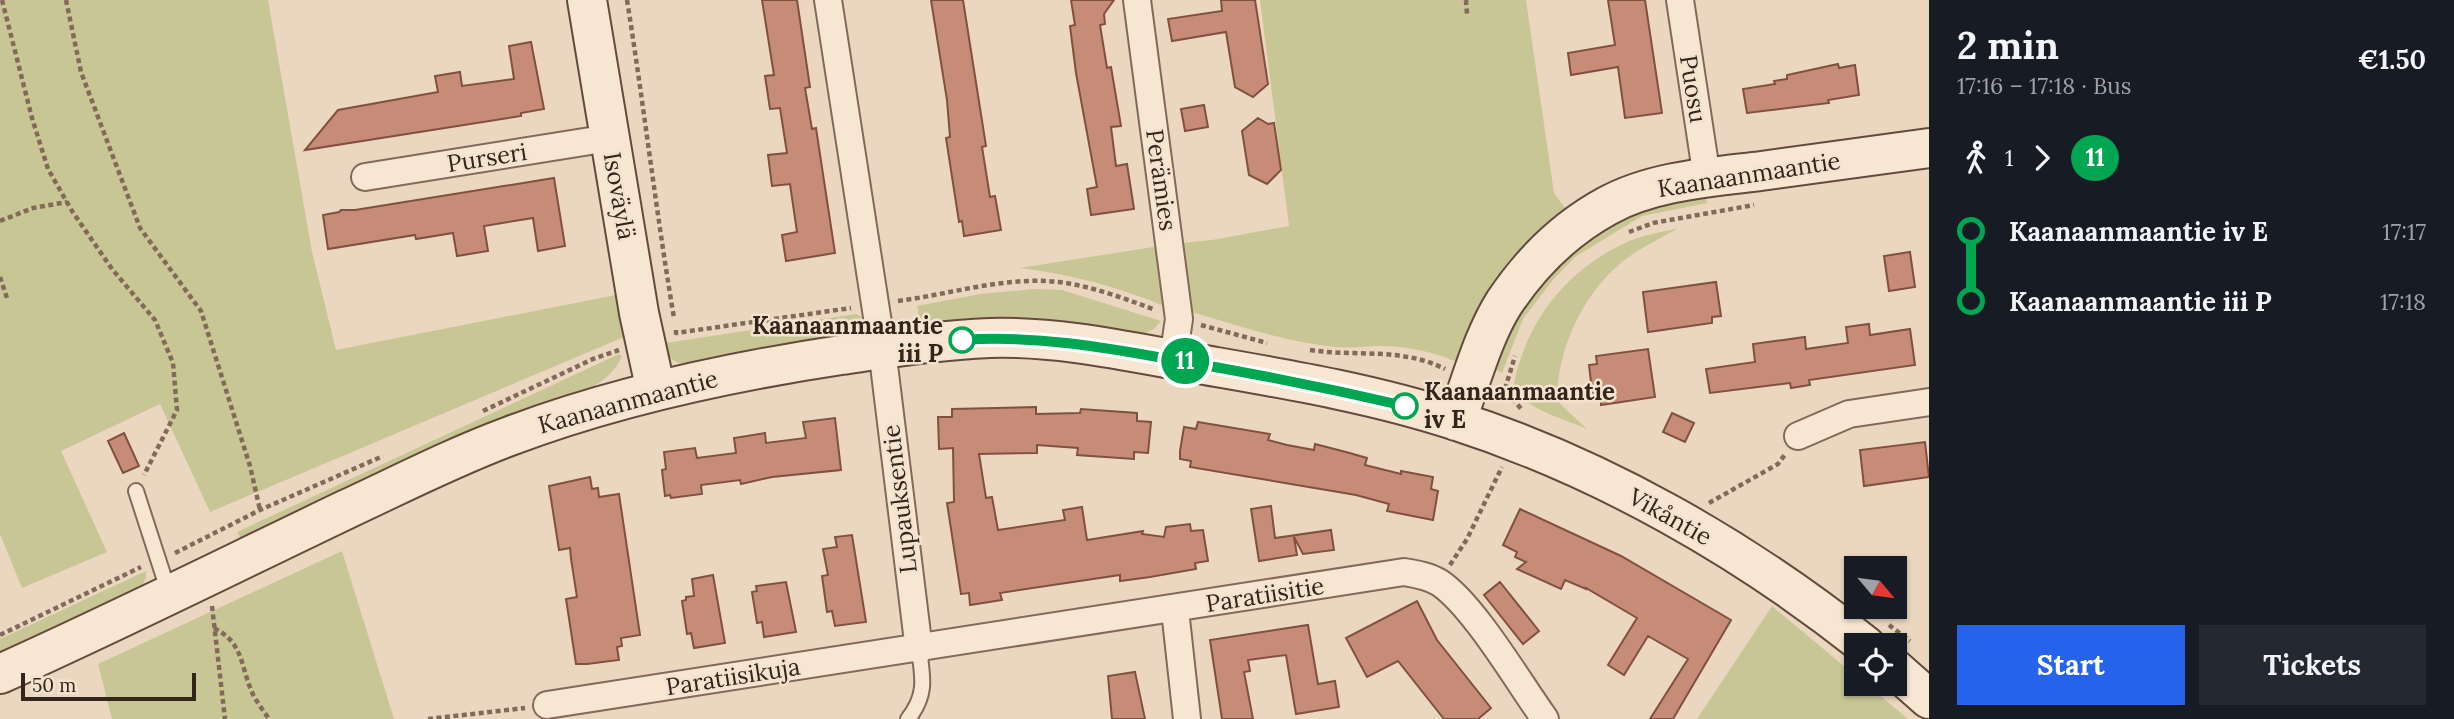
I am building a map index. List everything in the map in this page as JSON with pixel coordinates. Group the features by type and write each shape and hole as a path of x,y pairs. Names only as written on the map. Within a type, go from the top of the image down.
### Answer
{"street":[{"name":"Isoväylä","path":"587,0 639,313 656,391"},
{"path":"828,0 882,349"},
{"name":"Perämies","path":"1137,0 1179,318 1173,359"},
{"name":"Puosu","path":"1680,0 1707,178"},
{"name":"Purseri","path":"365,177 609,138"},
{"name":"Kaanaanmaantie","path":"0,674 428,471 508,437 590,408 775,365 962,340 1025,339 1095,345 1305,382 1456,421 1503,306 1537,259 1587,218 1609,204 1652,189 1707,178 1929,148"},
{"name":"Lupauksentie","path":"882,349 919,650"},
{"path":"1798,436 1849,414 1929,402"},
{"name":"Vikåntie","path":"1456,421 1576,467 1653,506 1874,633"},
{"name":"Paratiisitie","path":"919,650 1404,572 1419,574 1438,582 1469,612 1545,719"},
{"path":"1175,610 1187,719"},
{"name":"Paratiisikuja","path":"547,705 919,650"},
{"path":"1907,660 1929,699"}],"lane":[{"path":"136,491 170,594"},
{"path":"908,719 919,705 922,693 919,650"}],"path":[{"path":"2,0 48,169 111,269 155,320 173,363 177,410 136,491"},
{"path":"66,0 80,72 140,228 201,311 250,466 260,510"},
{"path":"1466,0 1467,14"},
{"path":"0,221 33,208 67,202"},
{"path":"1618,237 1653,223 1755,205"},
{"path":"0,277 7,298"},
{"path":"1505,389 1515,353"},
{"path":"1709,503 1778,464 1798,436"},
{"path":"1438,582 1467,539 1514,442"},
{"path":"212,602 225,719"},
{"path":"214,628 229,636 241,655 251,692 269,719"},
{"path":"428,719 547,705"}],"shaded area":[{"path":"0,0 268,0 312,252 336,350 621,294 624,337 210,512 160,404 61,451 107,552 22,588 0,534"},
{"path":"1260,0 1526,0 1554,193 1568,212 1460,363 1409,348 1334,347 1298,341 1192,312 1181,243 1289,226"},
{"path":"1704,190 1707,203 1642,216 1575,257 1552,281 1523,319 1502,373 1488,366 1512,311 1601,225"},
{"path":"1678,228 1642,248 1608,275 1595,290 1574,325 1562,362 1557,401 1587,429 1547,413 1520,396 1513,388 1527,342 1538,321 1566,284 1584,268 1625,243"},
{"path":"1160,246 1167,307 1094,282 1019,268"},
{"path":"1034,289 1062,290 1161,321 1154,329 1143,334 1054,321 921,325 917,306 980,294"},
{"path":"856,314 862,317 847,335 699,366 673,360 664,346 666,343"},
{"path":"619,354 622,356 613,371 591,388 245,546 237,532"},
{"path":"342,551 394,719 112,719 98,664"},
{"path":"146,571 146,578 138,593 0,656 0,639"},
{"path":"1772,606 1844,666 1844,696 1880,696 1908,719 1697,719"}],"building":[{"path":"762,0 797,0 810,87 805,88 812,129 816,128 835,253 786,261 782,235 797,232 790,184 772,186 768,155 787,153 780,108 770,109 765,76 774,75"},
{"path":"931,0 963,0 986,146 982,147 990,197 995,196 1001,230 964,236 962,221 959,222 946,138 950,137 947,100"},
{"path":"1071,0 1114,0 1104,14 1105,24 1100,25 1107,68 1111,67 1121,126 1111,127 1116,166 1127,164 1134,209 1091,215 1087,189 1097,187 1076,73 1070,26 1075,25"},
{"path":"1221,0 1255,0 1268,84 1253,97 1235,87 1226,32 1172,41 1168,19 1222,11"},
{"path":"1608,0 1645,0 1662,113 1625,118 1618,67 1571,75 1568,53 1615,45"},
{"path":"531,42 544,109 521,113 521,116 305,150 338,110 438,92 435,76 460,72 462,86 514,79 509,46"},
{"path":"1838,64 1839,68 1855,65 1859,95 1828,100 1829,103 1747,113 1743,89 1775,84 1774,81 1787,79 1787,75"},
{"path":"1204,105 1208,127 1185,131 1181,109"},
{"path":"1258,118 1268,124 1274,123 1281,170 1267,184 1249,175 1242,131"},
{"path":"554,178 565,246 538,251 533,218 484,226 488,251 457,256 453,233 416,239 415,235 328,249 323,215"},
{"path":"1910,252 1915,287 1889,291 1884,256"},
{"path":"1716,282 1721,316 1712,317 1712,323 1648,332 1643,292"},
{"path":"1869,324 1870,335 1910,329 1915,365 1809,380 1810,385 1791,388 1790,383 1710,393 1706,369 1755,362 1753,344 1805,337 1806,349 1848,343 1846,327"},
{"path":"1648,349 1655,397 1601,405 1601,398 1593,399 1589,365 1597,364 1596,356"},
{"path":"1036,407 1036,414 1080,413 1081,409 1137,413 1137,421 1151,422 1148,453 1134,452 1134,459 1077,455 1078,448 1037,445 1037,453 979,454 986,498 992,497 998,530 1065,520 1063,510 1082,507 1087,540 1143,531 1142,534 1164,537 1166,527 1190,524 1191,531 1203,530 1208,561 1195,563 1196,569 1150,577 1120,581 1120,575 1000,593 1002,600 970,605 969,593 961,594 947,503 954,502 953,448 939,449 938,417 952,417 952,409"},
{"path":"1672,413 1694,423 1685,442 1663,432"},
{"path":"835,418 841,470 772,477 741,484 740,480 701,485 702,494 671,498 670,495 665,496 662,470 666,469 664,452 695,448 697,458 736,453 734,438 765,433 766,443 806,438 803,422"},
{"path":"1198,422 1270,434 1268,440 1287,445 1314,450 1315,444 1367,458 1365,465 1401,474 1401,471 1433,477 1431,489 1438,491 1433,520 1387,511 1389,504 1356,495 1190,467 1191,461 1180,459 1184,427 1196,429"},
{"path":"124,433 139,466 123,473 108,441"},
{"path":"1925,442 1929,477 1864,486 1860,450"},
{"path":"590,477 592,489 598,488 599,497 619,494 640,635 621,638 622,646 617,647 619,660 576,664 566,599 577,597 570,548 559,550 549,486"},
{"path":"1271,506 1275,538 1331,530 1334,550 1303,554 1294,537 1297,555 1259,561 1251,509"},
{"path":"1520,509 1621,556 1731,620 1673,719 1650,719 1688,659 1648,636 1624,675 1608,665 1637,618 1586,588 1565,580 1561,589 1517,569 1526,562 1515,557 1517,552 1503,545"},
{"path":"852,535 866,622 835,626 832,611 827,612 822,576 828,575 823,549 837,547 835,537"},
{"path":"713,575 725,643 694,648 691,633 687,634 682,601 686,600 686,597 694,596 692,579"},
{"path":"786,582 796,632 764,637 762,622 757,623 752,592 757,591 756,586"},
{"path":"1500,582 1539,631 1523,644 1484,595"},
{"path":"1417,601 1437,640 1491,708 1478,719 1444,719 1398,661 1367,677 1346,638"},
{"path":"1308,625 1318,684 1335,681 1339,707 1296,714 1286,655 1248,660 1250,671 1244,672 1253,719 1222,719 1210,640"},
{"path":"1135,672 1145,719 1112,719 1108,676"}],"bus line":[{"name":"11","path":"962,340 1025,339 1095,345 1305,382 1405,406"}],"place":[{"name":"Kaanaanmaantie iii P","path":"962,340"},
{"name":"Kaanaanmaantie iv E","path":"1405,406"}]}
